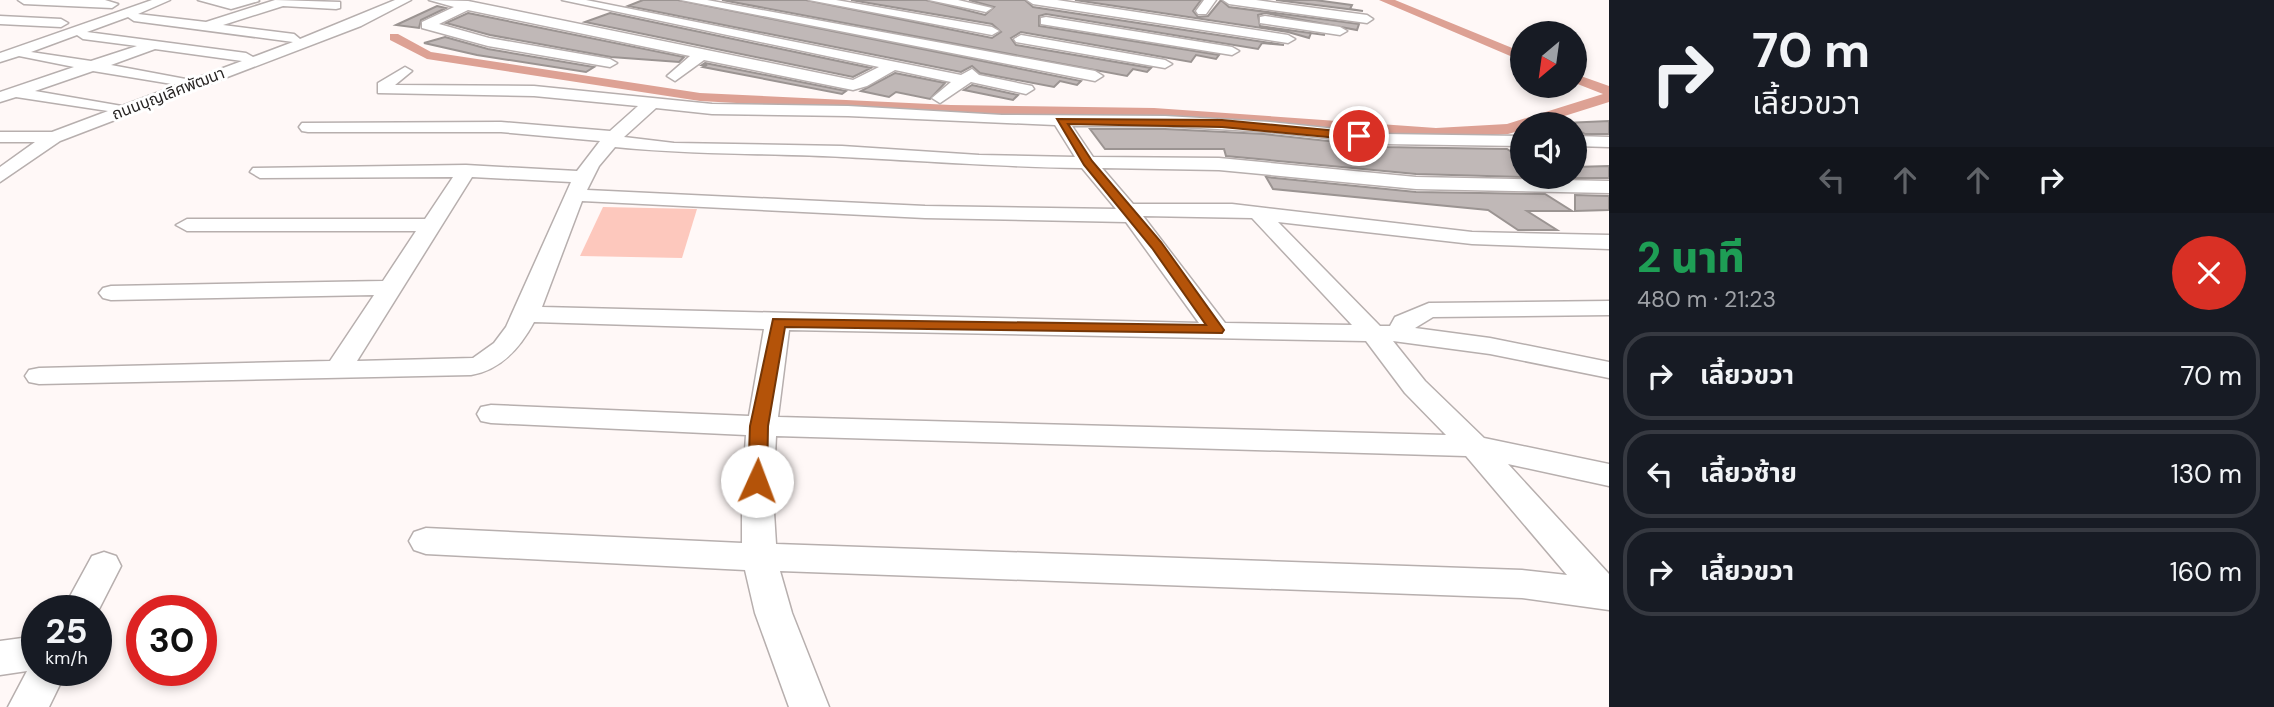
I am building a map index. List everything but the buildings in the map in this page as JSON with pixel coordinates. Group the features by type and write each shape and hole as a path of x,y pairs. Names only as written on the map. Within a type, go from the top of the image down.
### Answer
{"street":[{"path":"1,46 147,0"},
{"path":"0,58 164,0"},
{"path":"204,0 231,5 258,0"},
{"path":"359,8 396,5 415,0"},
{"path":"435,0 475,3 700,56 853,85 862,83 892,66"},
{"path":"568,0 892,66 1026,89"},
{"path":"687,0 1095,76"},
{"path":"815,0 992,31"},
{"path":"873,10 892,0"},
{"path":"935,0 986,8"},
{"path":"959,25 1000,0"},
{"path":"1033,0 1082,3 1156,19 1288,39"},
{"path":"1229,0 1295,4 1367,19"},
{"path":"1325,0 1341,2"},
{"path":"20,1 112,4"},
{"path":"4,92 284,1 336,5"},
{"path":"475,3 428,25 488,42 621,58"},
{"path":"1285,23 1295,4"},
{"name":"ถนนบุญเลิศพัฒนา","path":"0,176 54,137 396,5"},
{"path":"1156,19 1167,5"},
{"path":"1201,7 1224,14"},
{"path":"1237,31 1246,17 1340,31"},
{"path":"134,18 294,38"},
{"path":"0,19 61,23"},
{"path":"940,97 1050,19 1232,51"},
{"path":"83,35 246,57"},
{"path":"1021,39 1164,64"},
{"path":"594,74 621,58 652,45"},
{"path":"25,55 184,81"},
{"path":"675,76 700,56"},
{"path":"746,83 760,68"},
{"path":"405,71 384,86 384,90 534,91 712,110 848,111 936,118 1222,124 1383,139 1510,141"},
{"path":"4,92 115,107"},
{"path":"39,376 476,366 496,354 526,314 579,186 612,139 653,102"},
{"path":"1061,121 1088,163 1217,330"},
{"path":"308,127 501,127 674,148 842,151 924,158 1088,163 1219,164 1416,183 1609,187"},
{"path":"0,137 54,137"},
{"path":"1587,141 1609,142"},
{"path":"337,371 466,171"},
{"path":"260,172 466,171 579,186 925,212 1258,213 1472,238 1609,242"},
{"path":"1258,213 1387,333 1415,387 1474,446 1607,594"},
{"path":"187,225 429,225"},
{"path":"111,293 390,288"},
{"path":"1387,333 1429,310 1609,307"},
{"path":"526,314 778,322 1387,333 1490,346 1609,370"},
{"path":"778,322 759,426 760,557 774,609 809,707"},
{"path":"491,414 759,426 1474,446 1609,475"},
{"path":"426,541 760,557 1522,583 1607,594"},
{"path":"89,595 104,566"},
{"path":"0,658 21,655"},
{"path":"28,707 39,686"}],"shaded area":[{"path":"603,207 697,209 682,258 580,256"}],"waterway":[{"path":"1385,0 1510,52"},
{"path":"394,37 427,55 700,97 951,110 1154,113 1436,133 1508,129 1609,97"},
{"path":"1587,83 1609,91"}],"route":[{"path":"757,481 759,426 778,322 1217,330 1156,245 1088,163 1061,121 1165,121 1270,127 1359,136"}]}
